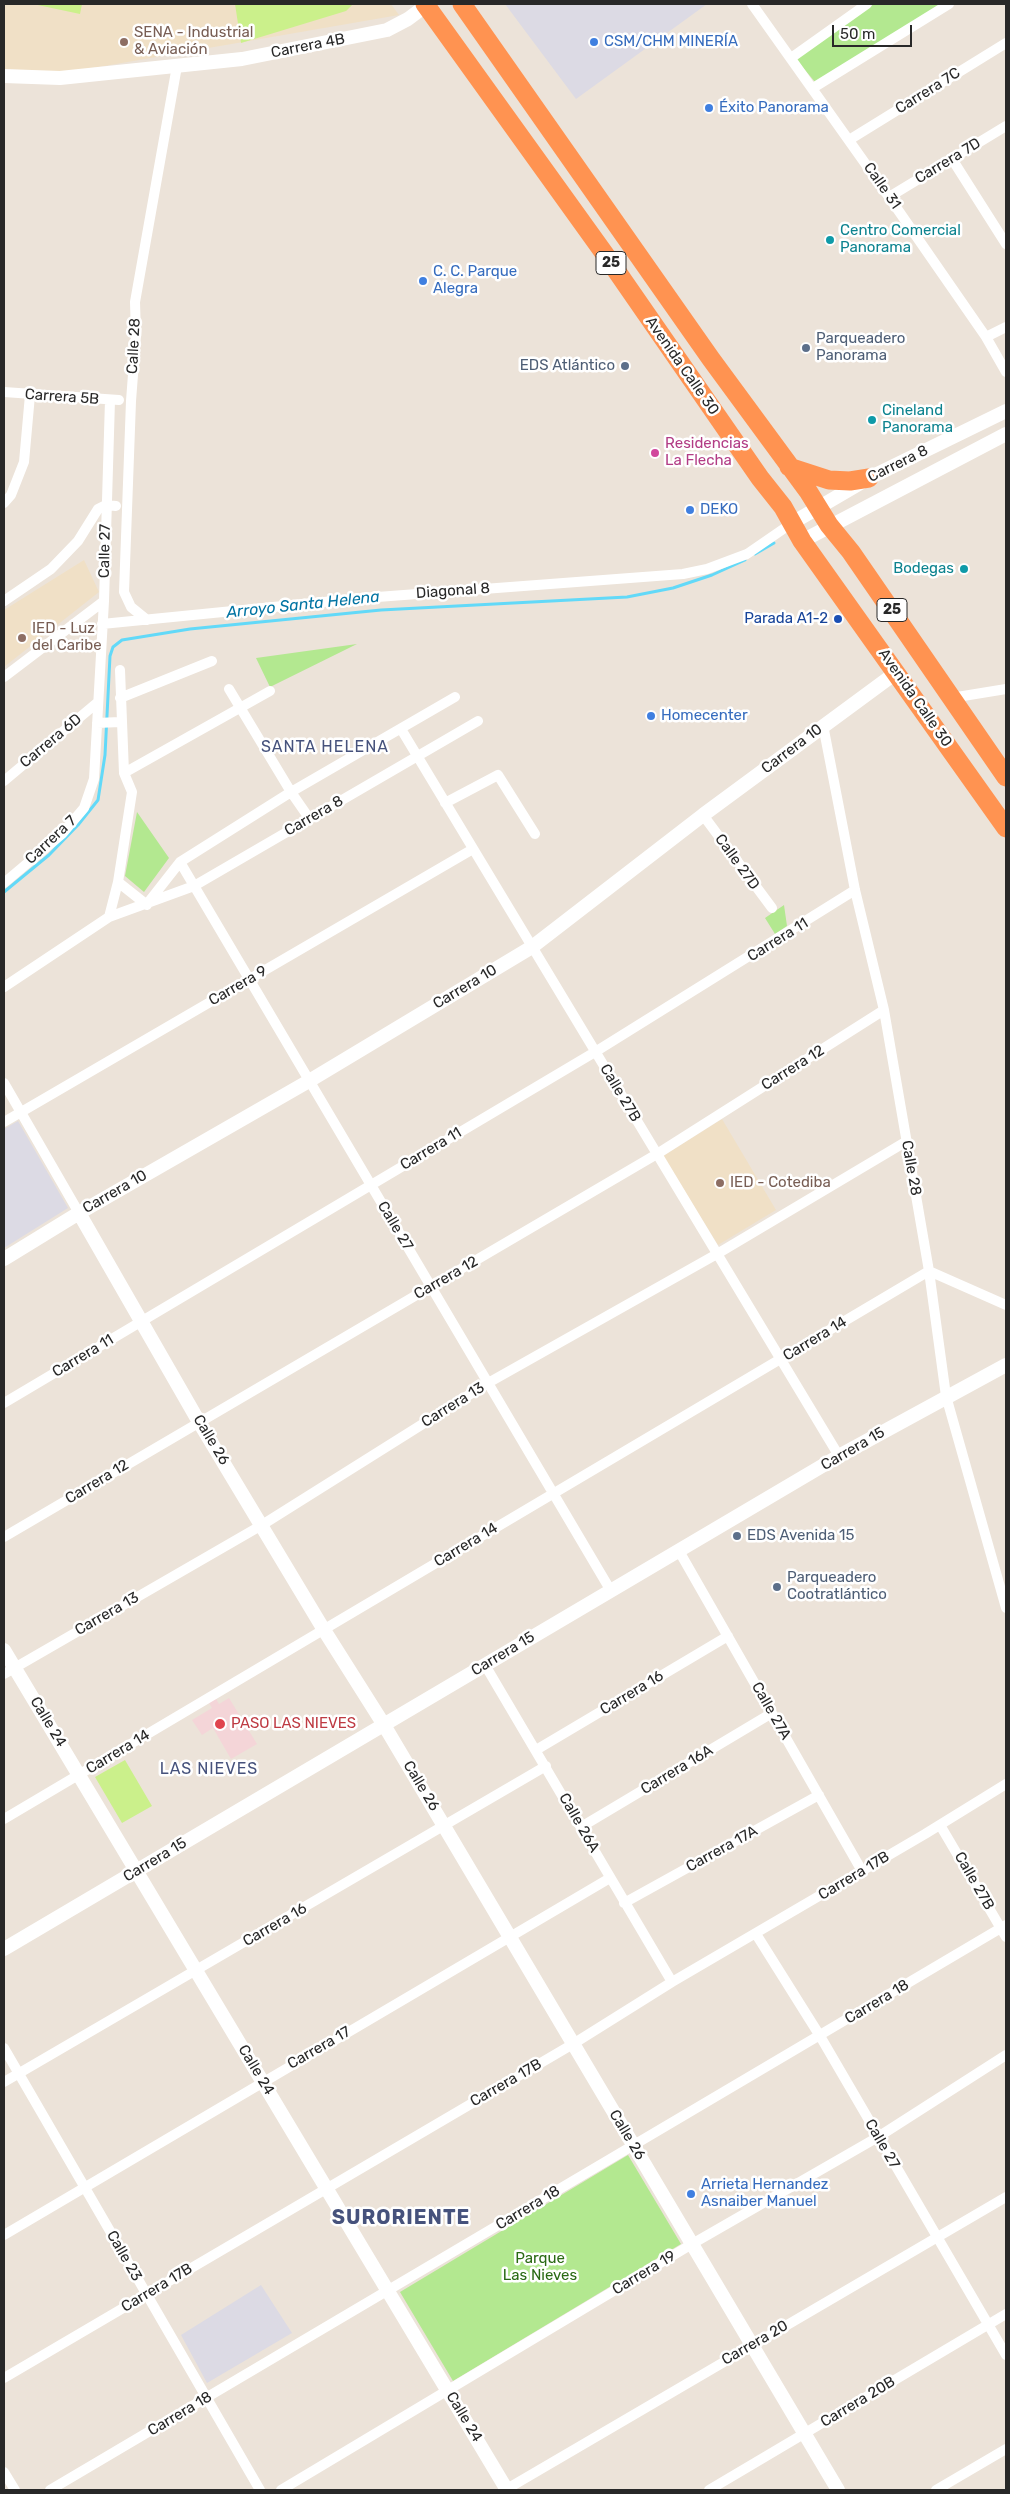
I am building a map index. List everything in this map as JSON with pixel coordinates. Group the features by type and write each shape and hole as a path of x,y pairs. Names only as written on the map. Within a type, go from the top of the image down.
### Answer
{"highway":[{"name":"Avenida Calle 30","path":"427,4 609,260 792,523 802,541 1006,828"},
{"name":"Avenida Calle 30","path":"462,4 606,211 829,525 851,552 1006,777"},
{"path":"789,467 829,480 850,481 869,478"}],"street":[{"name":"Carrera 4B","path":"4,76 60,78 242,59 388,30 408,19 427,4"},
{"path":"791,58 867,4"},
{"path":"812,88 948,4"},
{"name":"Calle 31","path":"754,5 890,197 986,337 1006,372"},
{"name":"Carrera 7C","path":"849,140 1006,43"},
{"name":"Calle 28","path":"147,620 131,607 124,592 130,400 136,335 135,302 177,66"},
{"name":"Carrera 7D","path":"890,197 1006,126"},
{"path":"952,159 1006,244"},
{"path":"986,337 1006,327"},
{"name":"Carrera 5B","path":"4,392 115,400"},
{"path":"4,503 11,494 24,462 30,395"},
{"name":"Calle 27","path":"98,702 111,506 115,400"},
{"name":"Carrera 8","path":"792,523 869,478 1006,411"},
{"name":"Carrera 8","path":"802,541 829,525 1006,434"},
{"path":"4,601 51,569 78,541 98,509 111,506"},
{"name":"Diagonal 8","path":"102,624 364,598 683,574 707,569 747,554 792,523"},
{"path":"4,677 104,600"},
{"path":"120,698 212,661"},
{"path":"109,917 118,882 132,792 124,773 117,722 120,698 120,670"},
{"name":"Carrera 10","path":"4,1259 79,1213 309,1081 532,947 703,815 896,672"},
{"path":"229,689 291,792 309,818"},
{"path":"124,773 270,690"},
{"path":"951,698 1006,690"},
{"name":"Carrera 8","path":"146,905 180,862 291,792 455,698"},
{"name":"Carrera 7","path":"4,883 62,834 84,808 94,779 100,722 98,702"},
{"name":"Carrera 6D","path":"4,781 98,702"},
{"name":"Carrera 8","path":"4,987 109,917 194,886 478,721"},
{"path":"100,722 117,722"},
{"name":"Calle 28","path":"823,725 855,890 884,1010 929,1271 946,1396 1006,1608"},
{"name":"Calle 27B","path":"401,730 839,1456"},
{"path":"445,803 494,776 500,778 536,834"},
{"name":"Calle 27D","path":"703,815 772,908"},
{"name":"Carrera 9","path":"4,1122 473,849"},
{"name":"Calle 27","path":"180,862 611,1591"},
{"path":"118,882 146,905"},
{"name":"Carrera 11","path":"4,1403 595,1052 855,890"},
{"name":"Carrera 12","path":"4,1537 657,1154 884,1010"},
{"name":"Calle 26","path":"4,1082 199,1422 324,1630 384,1724 838,2490"},
{"name":"Carrera 13","path":"9,1671 262,1525 488,1383 717,1254 907,1141"},
{"path":"929,1271 1006,1306"},
{"name":"Carrera 14","path":"4,1820 929,1271"},
{"name":"Carrera 15","path":"4,1949 839,1456 1006,1365"},
{"name":"Calle 27A","path":"679,1551 862,1871"},
{"name":"Carrera 16","path":"536,1750 728,1636"},
{"name":"Calle 24","path":"4,1650 9,1671 79,1775 138,1870 196,1972 327,2187 506,2490"},
{"name":"Calle 26A","path":"486,1665 672,1982"},
{"name":"Carrera 16A","path":"581,1827 772,1713"},
{"name":"Carrera 16","path":"4,2082 196,1972 546,1766"},
{"name":"Carrera 17B","path":"4,2378 573,2044 672,1982 940,1825 1006,1784"},
{"name":"Carrera 17A","path":"624,1903 819,1795"},
{"name":"Calle 27B","path":"940,1825 1004,1926 1006,1938"},
{"name":"Carrera 17","path":"4,2235 610,1878"},
{"name":"Carrera 18","path":"50,2490 388,2292 1004,1926"},
{"name":"Calle 27","path":"756,1934 820,2036 1006,2355"},
{"name":"Calle 23","path":"4,2048 260,2490"},
{"name":"Carrera 19","path":"281,2490 692,2244 878,2137 1006,2055"},
{"name":"Carrera 20","path":"506,2490 1006,2197"},
{"name":"Carrera 20B","path":"709,2490 1006,2314"},
{"path":"936,2490 1006,2449"},
{"path":"4,2472 15,2490"}],"shaded area":[{"name":"SENA - Industrial & Aviación","path":"4,4 391,4 399,15 64,73 4,69"},
{"name":"CSM/CHM MINERÍA","path":"505,4 707,4 576,99"},
{"name":"IED - Luz del Caribe","path":"84,560 99,592 4,667 4,610"},
{"name":"IED - Cotediba","path":"722,1119 776,1210 718,1245 663,1156"},
{"path":"18,1121 68,1208 4,1248 4,1129"},
{"name":"PASO LAS NIEVES","path":"215,1697 219,1704 229,1698 257,1744 231,1759 213,1728 202,1735 192,1720 212,1708 208,1701"},
{"path":"261,2285 292,2333 207,2383 181,2335"}],"green space":[{"path":"33,4 82,4 80,14"},
{"path":"235,4 353,4 346,11 241,43"},
{"path":"874,4 942,4 815,82 795,58"},
{"path":"357,644 270,687 256,658"},
{"path":"137,812 169,858 144,892 125,876"},
{"path":"784,905 787,926 775,934 765,918"},
{"path":"125,1760 152,1806 122,1823 95,1777"},
{"name":"Parque Las Nieves","path":"628,2155 681,2244 453,2381 400,2292"}],"waterway":[{"name":"Arroyo Santa Helena","path":"755,554 774,543"},
{"name":"Arroyo Santa Helena","path":"4,892 49,855 78,825 98,800 105,755 110,656 113,647 122,640 190,629 381,610 627,597 673,588 712,575 745,560"}],"place":[{"name":"SENA - Industrial & Aviación","path":"124,42"},
{"name":"CSM/CHM MINERÍA","path":"594,42"},
{"name":"Éxito Panorama","path":"709,108"},
{"name":"Centro Comercial Panorama","path":"830,240"},
{"name":"C. C. Parque Alegra","path":"423,281"},
{"name":"Parqueadero Panorama","path":"806,348"},
{"name":"EDS Atlántico","path":"625,366"},
{"name":"Cineland Panorama","path":"872,420"},
{"name":"Residencias La Flecha","path":"655,453"},
{"name":"DEKO","path":"690,510"},
{"name":"Bodegas","path":"964,569"},
{"name":"Parada A1-2","path":"838,619"},
{"name":"IED - Luz del Caribe","path":"22,638"},
{"name":"Homecenter","path":"651,716"},
{"name":"IED - Cotediba","path":"720,1183"},
{"name":"EDS Avenida 15","path":"737,1536"},
{"name":"Parqueadero Cootratlántico","path":"777,1587"},
{"name":"PASO LAS NIEVES","path":"220,1724"},
{"name":"Arrieta Hernandez Asnaiber Manuel","path":"691,2194"}],"district":[{"name":"SANTA HELENA","path":"325,747"},
{"name":"LAS NIEVES","path":"209,1769"},
{"name":"SURORIENTE","path":"401,2218"}]}
